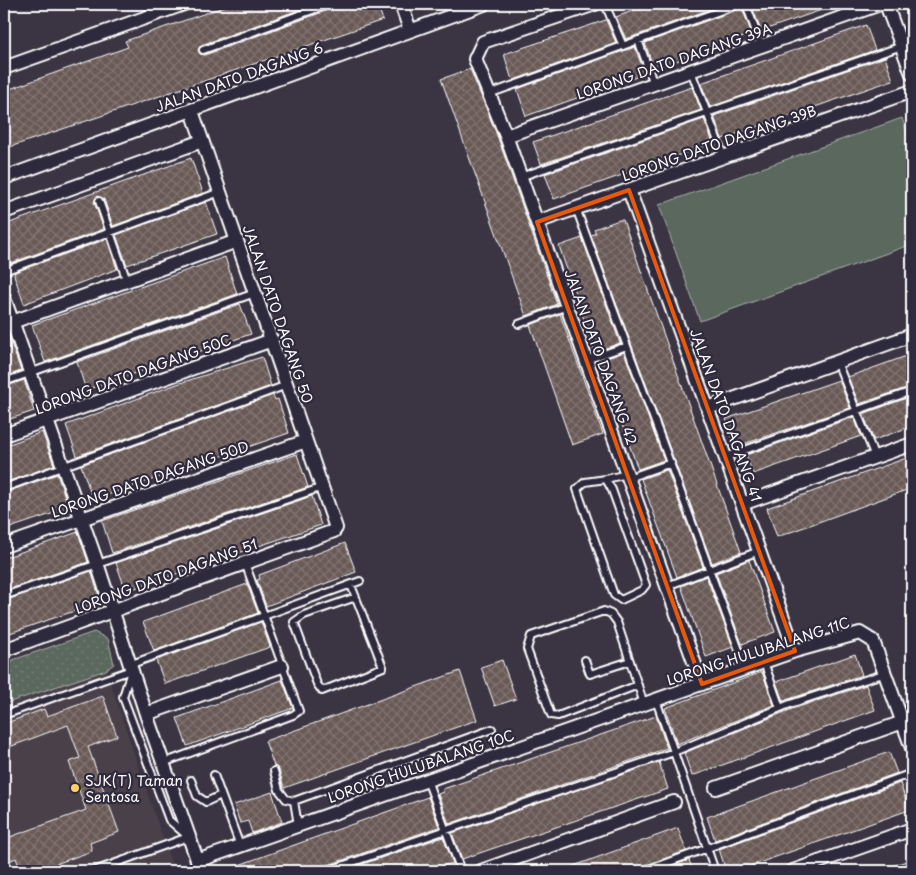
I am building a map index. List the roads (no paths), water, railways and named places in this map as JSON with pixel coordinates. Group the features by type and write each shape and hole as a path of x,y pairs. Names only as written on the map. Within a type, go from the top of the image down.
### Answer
{"street":[{"path":"4,68 184,4"},
{"path":"401,4 410,30"},
{"name":"JALAN DATO DAGANG 6","path":"4,178 484,4"},
{"name":"JALAN DATO DAGANG 42","path":"595,4 483,42 475,59 506,136 702,684"},
{"name":"LORONG DATO DAGANG 39A","path":"506,136 880,4"},
{"path":"886,4 912,74"},
{"name":"LORONG DATO DAGANG 39B","path":"537,222 912,91"},
{"name":"JALAN DATO DAGANG 50","path":"192,111 336,528"},
{"path":"4,212 202,141"},
{"name":"JALAN DATO DAGANG 41","path":"629,190 796,651"},
{"path":"8,324 237,241"},
{"path":"4,298 8,324 30,372 82,519 130,667 199,866"},
{"path":"708,408 912,335"},
{"name":"LORONG DATO DAGANG 50C","path":"4,435 272,340"},
{"name":"LORONG DATO DAGANG 50D","path":"4,546 306,440"},
{"path":"742,504 912,444"},
{"name":"LORONG DATO DAGANG 51","path":"4,650 334,531 336,528"},
{"name":"LORONG HULUBALANG 11C","path":"650,702 796,651 860,632 873,641 886,673"},
{"path":"146,714 282,666"},
{"path":"886,673 912,748"},
{"name":"LORONG HULUBALANG 10C","path":"199,866 240,846 650,702"},
{"path":"716,788 903,722"},
{"path":"481,871 674,802"},
{"path":"793,871 912,829"}],"lane":[{"path":"203,50 329,4"},
{"path":"420,4 425,4"},
{"path":"604,4 623,46"},
{"path":"488,94 623,46 721,7 739,4"},
{"path":"746,4 761,46"},
{"path":"638,40 654,84"},
{"path":"520,177 902,46"},
{"path":"691,71 724,157"},
{"path":"4,271 220,192"},
{"path":"99,201 127,281"},
{"path":"576,208 746,669"},
{"path":"4,382 255,293"},
{"path":"519,324 567,306"},
{"path":"586,360 627,346"},
{"path":"837,362 875,457"},
{"path":"4,488 287,385"},
{"path":"726,457 912,391"},
{"path":"606,479 612,490 646,585 642,590 620,600 614,595 577,489 585,482 606,479 628,476 671,463"},
{"path":"4,596 323,487"},
{"path":"668,586 759,551"},
{"path":"163,763 293,716 299,711 245,563"},
{"path":"4,715 360,581"},
{"path":"352,585 383,667 322,690 317,684 294,622 304,615 356,597"},
{"path":"638,685 558,716 551,715 527,649 532,636 604,611 611,614 617,622 638,685 650,702 674,752 715,871"},
{"path":"585,660 590,674 630,661"},
{"path":"764,662 780,708"},
{"path":"94,871 188,837 169,820 123,697 130,667"},
{"path":"327,871 674,752 780,708 886,673"},
{"path":"274,771 279,790 286,799 294,801 492,729"},
{"path":"645,871 912,773"},
{"path":"214,775 240,846"},
{"path":"192,780 196,796 206,802 221,795"},
{"path":"427,780 461,871"},
{"path":"294,801 298,825"}],"place":[{"name":"SJK(T) Taman Sentosa","path":"75,788"}]}
